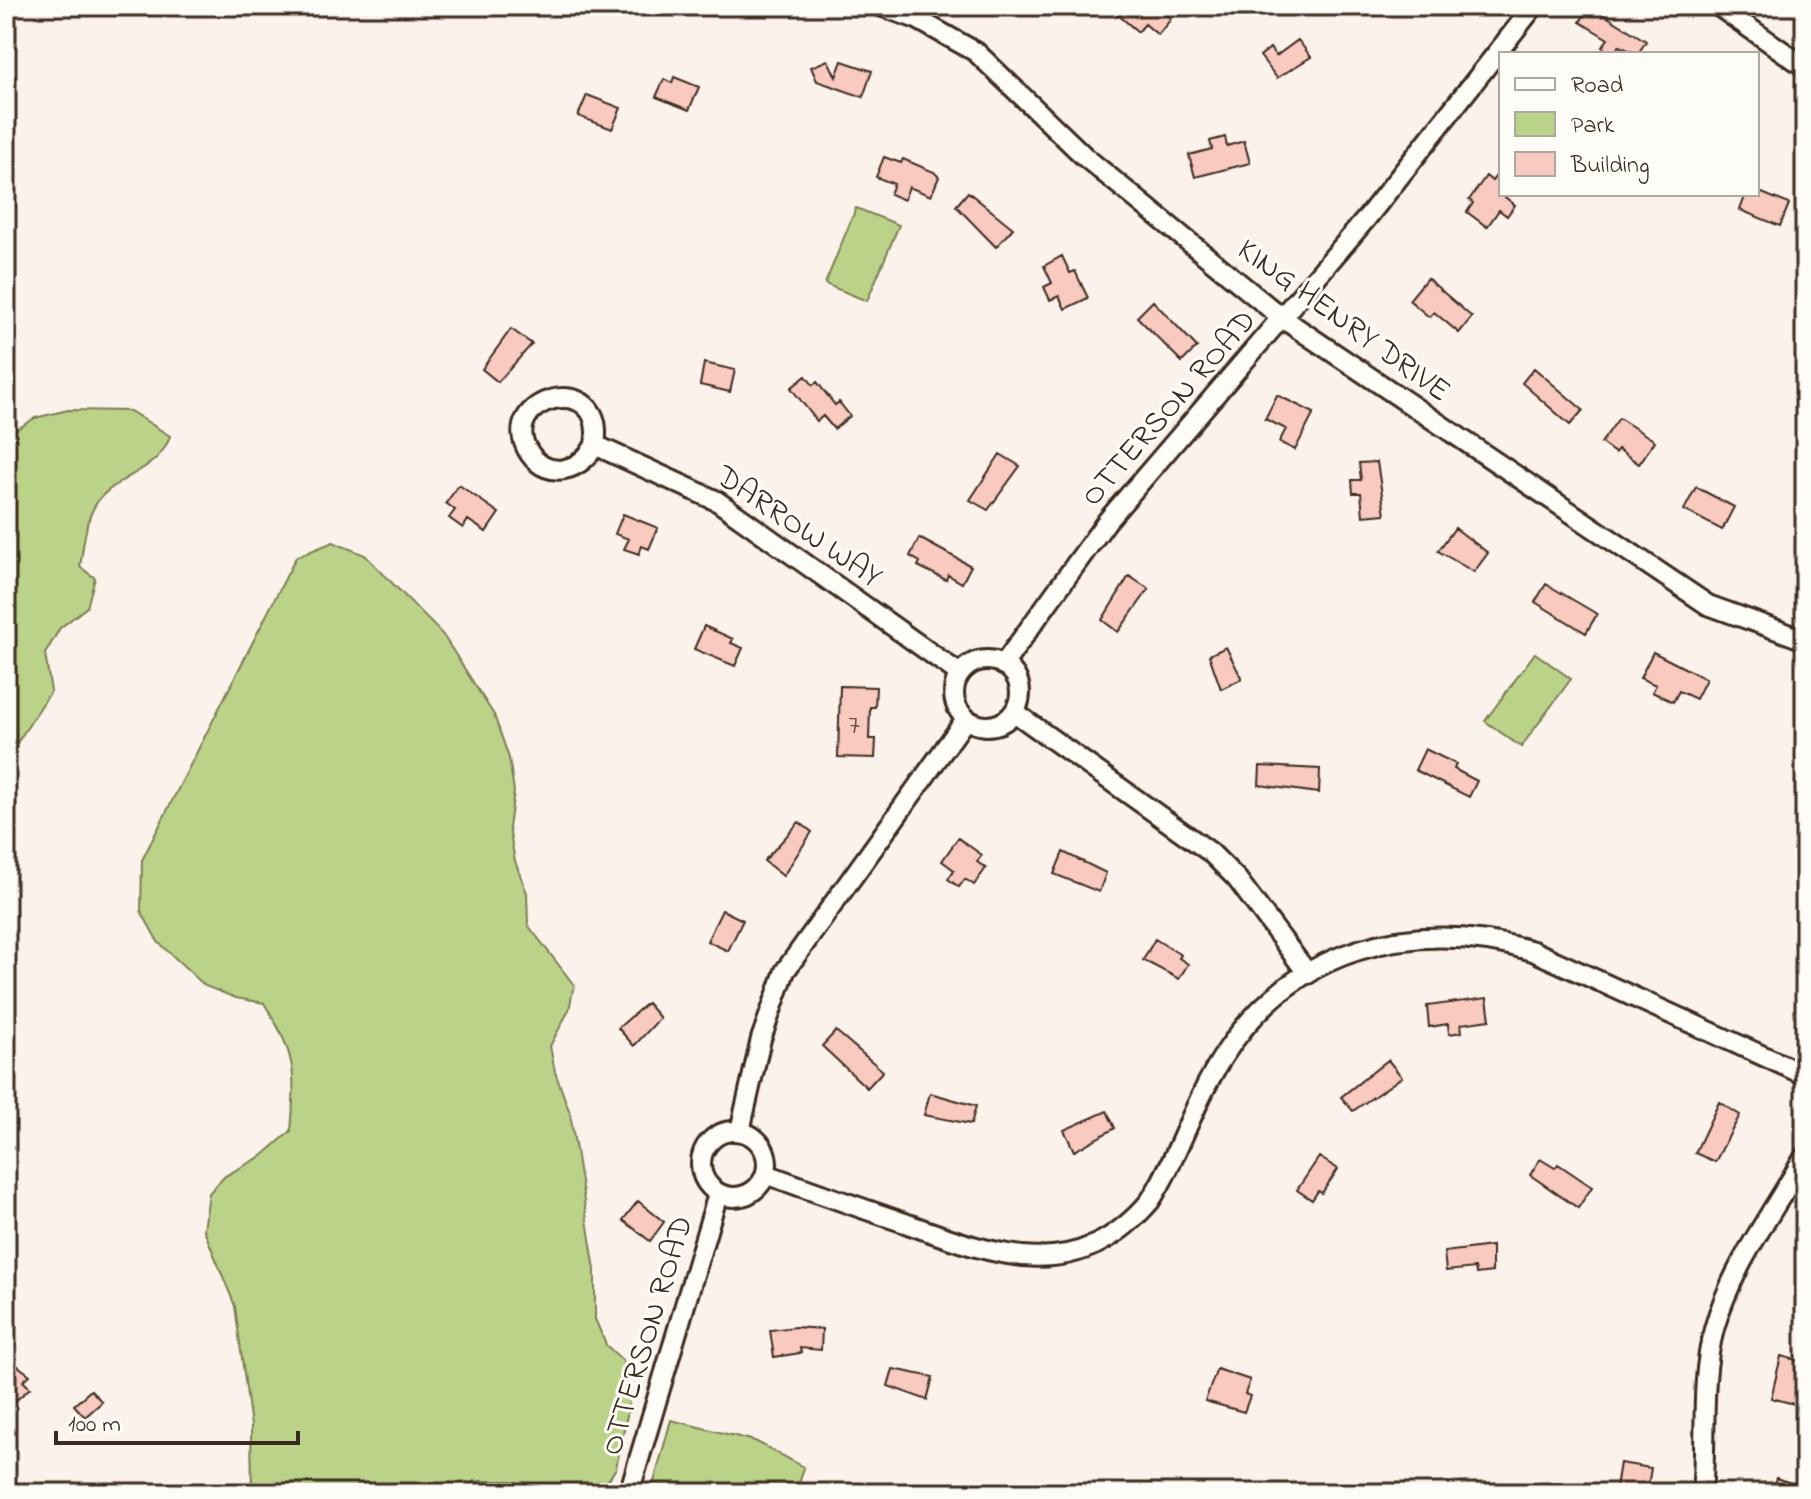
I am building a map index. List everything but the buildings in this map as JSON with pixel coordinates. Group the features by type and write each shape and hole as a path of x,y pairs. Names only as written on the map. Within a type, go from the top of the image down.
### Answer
{"street":[{"name":"KING HENRY DRIVE","path":"880,6 917,19 976,52 1085,157 1282,318 1708,605 1805,640"},
{"name":"OTTERSON ROAD","path":"1003,665 1107,521 1444,123 1534,6"},
{"path":"1718,6 1805,67"},
{"path":"555,397 579,402 595,421 595,445 581,464 559,470 548,468 537,462 525,443 527,419 533,409 555,397"},
{"name":"DARROW WAY","path":"595,445 717,501 960,674"},
{"path":"980,661 1003,665 1014,675 1020,690 1014,712 991,726 966,719 954,697 960,674 980,661"},
{"path":"1014,712 1210,852 1245,889 1308,974"},
{"path":"966,719 785,971 761,1039 740,1131 763,1147 766,1174 993,1253 1049,1259 1093,1246 1136,1217 1150,1201 1231,1045 1256,1016 1308,974 1383,941 1440,935 1497,941 1568,966 1805,1075"},
{"name":"OTTERSON ROAD","path":"740,1131 720,1134 711,1140 701,1158 704,1179 718,1194 737,1198 755,1190 766,1174"},
{"path":"1702,1493 1708,1366 1714,1328 1735,1275 1805,1156"},
{"name":"OTTERSON ROAD","path":"629,1493 718,1194"}],"green space":[{"path":"856,208 899,225 867,301 825,284"},
{"path":"68,410 130,411 170,436 158,456 111,488 96,503 86,529 80,567 95,578 87,607 60,628 45,654 51,691 6,760 6,436 35,418"},
{"path":"333,542 365,555 443,635 494,715 509,758 514,791 509,828 515,861 527,893 528,925 574,985 569,1010 550,1046 555,1072 570,1113 595,1270 595,1319 606,1345 623,1361 629,1406 616,1468 600,1493 546,1493 512,1481 474,1481 460,1493 252,1493 251,1426 235,1306 204,1230 209,1193 225,1176 262,1156 291,1131 291,1064 282,1036 264,1003 236,998 205,986 158,942 141,911 142,860 296,557"},
{"path":"1535,653 1571,679 1521,747 1485,721"},
{"path":"671,1420 755,1441 804,1467 800,1481 786,1493 651,1493"}]}
